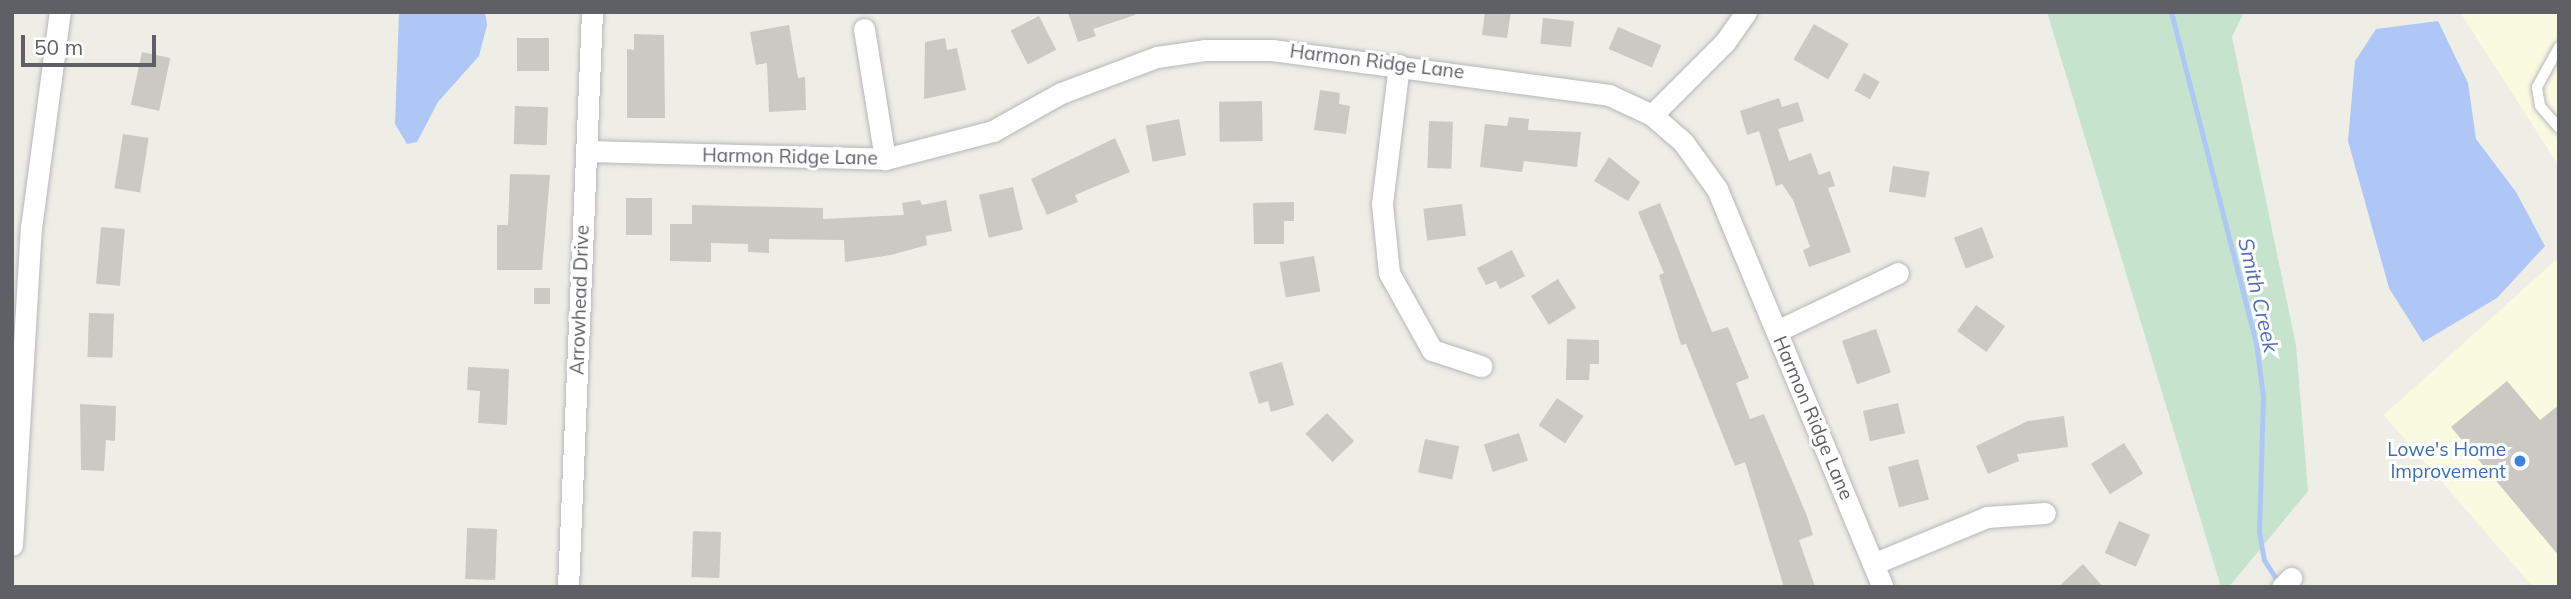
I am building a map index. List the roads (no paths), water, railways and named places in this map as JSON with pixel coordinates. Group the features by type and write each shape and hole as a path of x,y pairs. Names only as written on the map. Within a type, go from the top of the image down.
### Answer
{"street":[{"path":"12,545 22,228 60,12"},
{"name":"Arrowhead Drive","path":"568,587 592,12"},
{"path":"1651,115 1725,42 1746,12"},
{"path":"864,29 885,159"},
{"name":"Harmon Ridge Lane","path":"586,151 885,159 993,131 1061,93 1157,57 1248,49 1579,88 1651,115 1683,142 1717,189 1883,587"},
{"path":"1399,65 1382,204 1389,272 1432,350 1481,366"},
{"path":"1777,331 1898,273"},
{"path":"1874,564 1987,517 2045,513"}],"lane":[{"path":"2559,47 2537,87 2540,106 2559,128"}],"water":[{"path":"399,12 485,12 487,25 479,56 438,102 417,142 407,144 395,124"},
{"path":"2438,21 2468,83 2476,139 2516,192 2545,246 2497,298 2423,342 2389,288 2348,141 2355,61 2376,29"}],"waterway":[{"name":"Smith Creek","path":"2171,12 2256,343 2263,396 2259,532 2264,560 2280,585"}],"place":[{"name":"Lowe's Home Improvement","path":"2520,461"}]}
